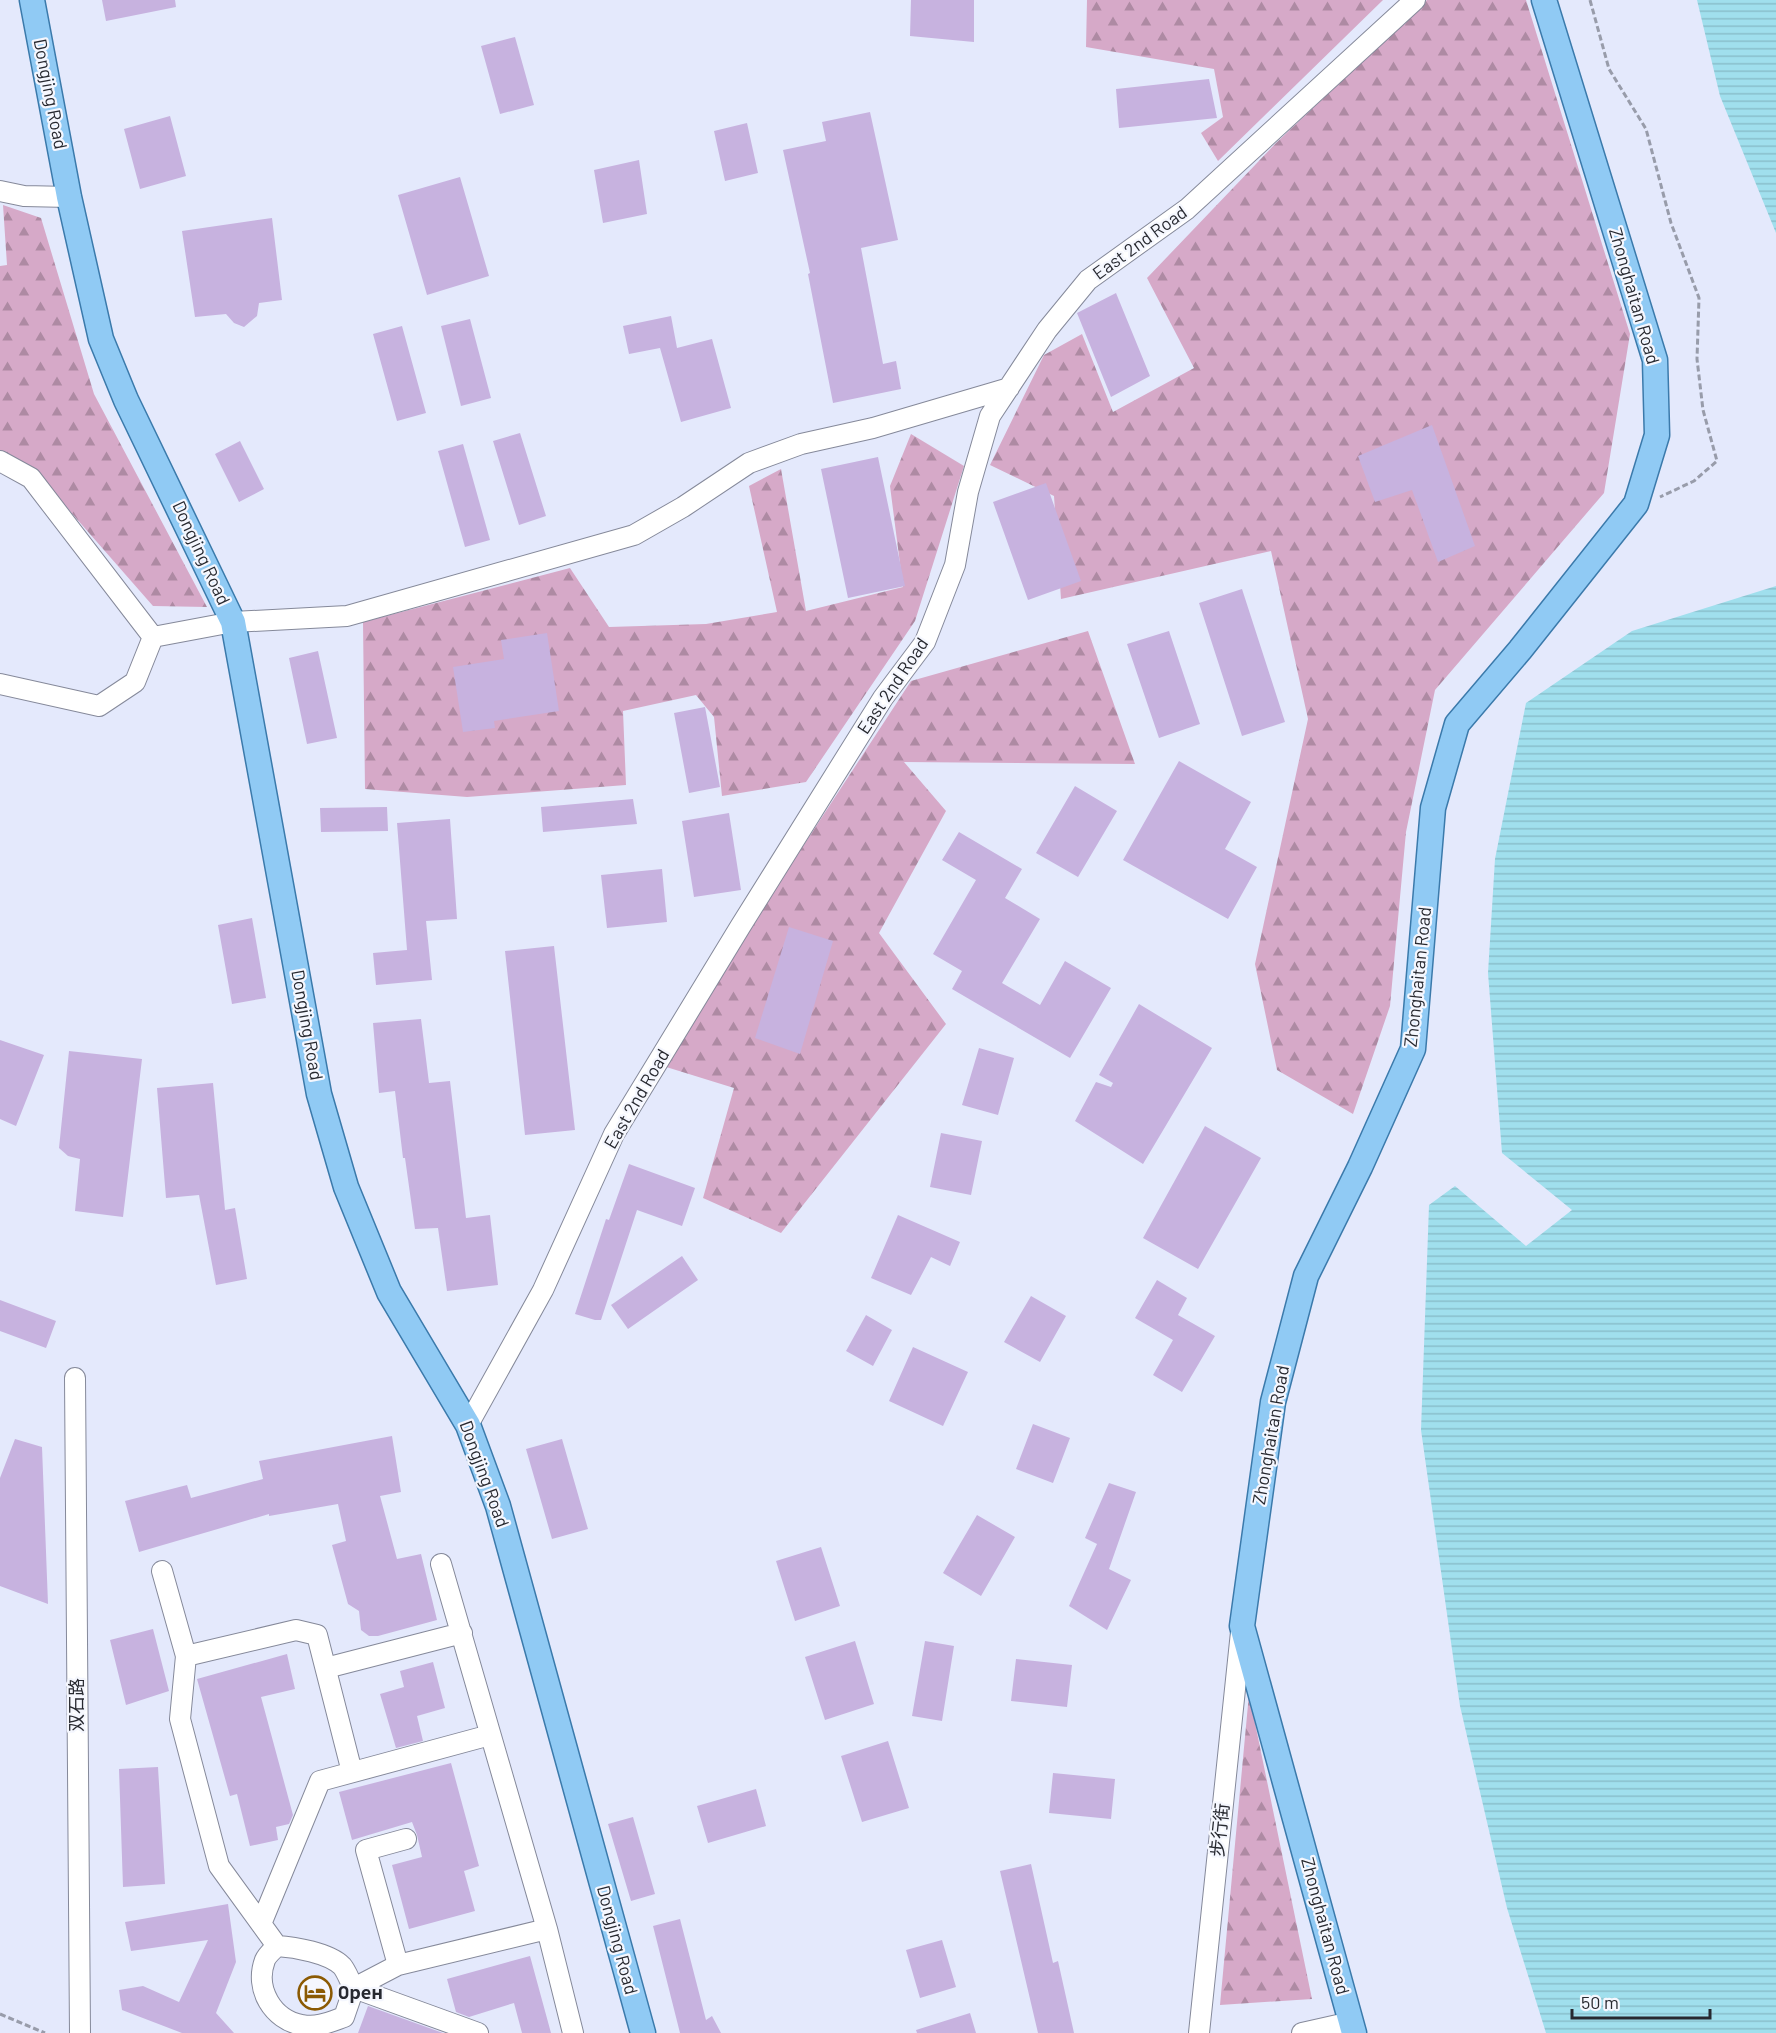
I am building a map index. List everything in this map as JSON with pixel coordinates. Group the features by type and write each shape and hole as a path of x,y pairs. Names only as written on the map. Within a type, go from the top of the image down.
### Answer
{"main road":[{"name":"Dongjing Road","path":"32,0 69,197 101,339 126,400 233,622 319,1094 343,1176 389,1292 468,1425 498,1506 643,2033"},
{"name":"Zhonghaitan Road","path":"1353,2027 1242,1626 1273,1402 1306,1276 1360,1167 1413,1048 1433,807 1457,723 1520,650 1636,504 1658,435 1655,360 1544,0"}],"street":[{"name":"East 2nd Road","path":"468,1425 543,1290 614,1134 883,698 926,642 956,565 968,492 990,416 1047,330 1088,280 1187,209 1415,0"},
{"path":"0,190 24,196 69,197"},
{"path":"153,637 233,622 347,616 634,535 683,507 749,463 801,444 873,428 1009,388"},
{"path":"0,461 31,478 153,637"},
{"path":"0,684 99,706 135,682 153,637"},
{"name":"双石路","path":"75,1378 80,2033"},
{"path":"441,1564 547,1929 573,2033"},
{"path":"162,1571 186,1656 180,1719 219,1866 277,1946"},
{"name":"步行街","path":"1199,2033 1242,1626"},
{"path":"186,1656 296,1630 317,1635 352,1772"},
{"path":"326,1668 462,1633"},
{"path":"261,1924 320,1780 490,1736"},
{"path":"398,1965 366,1850 406,1839"},
{"path":"277,1946 265,1959 262,1978 264,1995 273,2008 302,2029 344,2018 354,1988 398,1965 547,1929"},
{"path":"277,1946 298,1947 321,1955 342,1966 354,1988 478,2033"},
{"path":"1302,2033 1353,2027"}],"path":[{"path":"1590,0 1609,69 1646,129 1671,223 1699,298 1697,359 1703,410 1717,461 1694,481 1664,497 1638,498"},
{"path":"0,2014 45,2033"}],"green space":[{"path":"1087,0 1383,0 1218,161 1201,133 1223,117 1214,69 1086,47"},
{"path":"1427,0 1526,0 1630,334 1604,493 1435,690 1406,832 1390,1006 1353,1114 1277,1070 1255,964 1308,719 1271,551 1061,599 1054,496 990,465 1044,355 1082,334 1113,412 1194,368 1147,278 1276,143"},
{"path":"3,205 41,218 94,394 207,607 153,606 33,469 0,450 0,266 7,265"},
{"path":"911,434 964,466 915,621 806,782 722,796 714,717 696,695 623,711 626,785 467,797 365,789 363,622 570,568 609,627 706,624 777,612 749,486 781,469 806,611 903,587 890,486"},
{"path":"1088,631 1135,764 904,762 946,811 879,933 946,1024 781,1233 703,1198 734,1088 663,1066 682,1031 911,681"},
{"path":"1249,1694 1312,1999 1220,2005"}],"water":[{"path":"1697,0 1776,0 1776,233 1720,96"},
{"path":"1776,586 1776,2033 1546,2033 1507,1908 1460,1706 1421,1430 1429,1205 1455,1186 1526,1246 1572,1210 1502,1153 1488,973 1495,859 1526,703 1632,631"}],"building":[{"path":"102,0 175,0 176,7 106,21"},
{"path":"911,0 974,0 974,42 910,36"},
{"path":"515,37 534,105 500,114 481,46"},
{"path":"1209,79 1217,118 1119,128 1116,89"},
{"path":"870,112 898,240 861,248 883,364 896,361 901,389 833,403 808,274 810,273 783,150 826,141 822,122"},
{"path":"170,116 186,176 140,189 124,129"},
{"path":"747,123 758,173 725,181 714,131"},
{"path":"639,160 647,214 603,223 594,170"},
{"path":"460,177 489,276 427,295 398,195"},
{"path":"272,218 282,300 259,303 257,316 244,327 234,323 226,314 195,317 182,231"},
{"path":"1116,293 1150,376 1111,397 1077,313"},
{"path":"671,316 677,348 712,339 731,408 681,422 660,348 629,354 623,326"},
{"path":"470,319 491,398 461,406 441,326"},
{"path":"402,326 426,413 397,421 373,334"},
{"path":"1432,425 1475,546 1438,562 1412,490 1375,502 1358,456"},
{"path":"520,433 546,516 519,525 493,441"},
{"path":"240,441 264,489 239,502 215,454"},
{"path":"463,444 490,540 465,547 438,451"},
{"path":"878,457 905,586 848,598 821,469"},
{"path":"1046,483 1081,581 1028,600 993,502"},
{"path":"1242,589 1285,722 1242,736 1199,603"},
{"path":"1169,631 1200,724 1159,738 1127,644"},
{"path":"547,633 559,711 494,721 495,728 463,732 453,667 504,659 501,640"},
{"path":"318,651 337,738 307,744 289,658"},
{"path":"705,707 720,787 689,793 674,713"},
{"path":"1179,761 1251,802 1225,849 1257,867 1228,919 1123,860"},
{"path":"1075,786 1117,811 1078,877 1036,853"},
{"path":"633,799 637,824 543,832 541,807"},
{"path":"387,807 388,831 321,832 320,808"},
{"path":"729,813 741,890 694,897 682,821"},
{"path":"450,819 457,919 426,921 432,980 376,985 373,953 407,950 397,823"},
{"path":"959,832 1022,869 1005,898 1040,919 1002,983 1040,1005 1065,961 1111,988 1070,1058 952,989 962,971 933,954 976,880 942,860"},
{"path":"662,869 667,922 607,928 601,875"},
{"path":"252,918 266,998 232,1004 218,925"},
{"path":"789,927 833,941 800,1054 755,1038"},
{"path":"554,946 575,1130 525,1135 505,951"},
{"path":"1139,1004 1212,1048 1143,1164 1075,1121 1096,1082 1111,1087 1113,1083 1099,1075"},
{"path":"421,1019 429,1083 450,1081 466,1218 490,1215 498,1285 447,1291 438,1228 415,1229 395,1091 379,1093 373,1023"},
{"path":"0,1040 44,1055 16,1126 0,1119"},
{"path":"979,1048 1014,1058 998,1115 962,1105"},
{"path":"69,1051 142,1059 123,1217 75,1211 80,1159 68,1156 59,1148"},
{"path":"213,1083 225,1210 235,1208 247,1279 216,1285 199,1195 166,1198 157,1088"},
{"path":"1205,1126 1261,1158 1198,1269 1143,1238"},
{"path":"941,1133 982,1141 971,1195 930,1187"},
{"path":"629,1164 695,1188 682,1226 637,1210 601,1320 595,1320 575,1314 606,1219 609,1220"},
{"path":"898,1215 960,1242 950,1266 931,1257 911,1295 871,1278"},
{"path":"682,1256 698,1280 628,1329 611,1305"},
{"path":"1157,1280 1187,1298 1178,1315 1215,1336 1182,1392 1153,1375 1173,1340 1135,1318"},
{"path":"1031,1296 1066,1316 1040,1362 1004,1342"},
{"path":"0,1300 56,1321 46,1348 0,1331"},
{"path":"866,1315 892,1330 873,1366 846,1351"},
{"path":"913,1347 968,1372 943,1426 889,1401"},
{"path":"1033,1424 1070,1438 1053,1483 1016,1469"},
{"path":"392,1436 401,1492 380,1496 397,1559 421,1554 437,1620 378,1636 369,1636 361,1630 359,1611 348,1604 332,1545 346,1541 338,1504 269,1516 269,1514 139,1552 125,1501 187,1485 191,1498 263,1479 259,1461"},
{"path":"15,1439 42,1447 48,1604 0,1586 0,1478"},
{"path":"562,1439 588,1529 552,1539 526,1449"},
{"path":"1109,1483 1136,1492 1109,1569 1131,1580 1107,1630 1069,1606 1097,1544 1085,1538"},
{"path":"977,1515 1015,1537 981,1596 943,1573"},
{"path":"821,1547 840,1606 795,1621 776,1561"},
{"path":"153,1629 169,1691 126,1705 110,1640"},
{"path":"855,1641 874,1704 825,1720 805,1657"},
{"path":"925,1641 954,1646 942,1721 912,1716"},
{"path":"287,1654 295,1689 261,1697 293,1815 289,1824 276,1827 278,1840 250,1846 237,1794 230,1796 197,1679"},
{"path":"1016,1659 1072,1665 1067,1707 1011,1701"},
{"path":"433,1662 445,1708 417,1716 423,1741 396,1748 380,1694 404,1687 400,1671"},
{"path":"888,1741 909,1808 862,1822 841,1756"},
{"path":"451,1763 479,1866 464,1871 475,1911 409,1929 392,1865 422,1857 412,1822 352,1840 339,1792"},
{"path":"158,1767 165,1884 123,1887 119,1769"},
{"path":"1053,1773 1115,1779 1111,1819 1049,1813"},
{"path":"756,1789 766,1826 708,1843 697,1806"},
{"path":"633,1817 655,1894 631,1901 608,1824"},
{"path":"1031,1864 1053,1963 1058,1961 1074,2033 1038,2033 1000,1871"},
{"path":"228,1904 236,1962 216,2013 234,2033 182,2033 122,2010 119,1990 143,1986 179,2002 208,1940 131,1951 125,1922"},
{"path":"680,1919 706,2020 712,2016 721,2033 680,2033 653,1926"},
{"path":"942,1940 956,1987 920,1998 906,1950"},
{"path":"530,1956 551,2033 522,2033 514,2003 469,2017 456,2012 447,1979"},
{"path":"368,2006 443,2033 358,2033"},
{"path":"970,2013 976,2033 917,2033 916,2030"}],"place":[{"name":"Oрен","path":"315,1993"}]}
